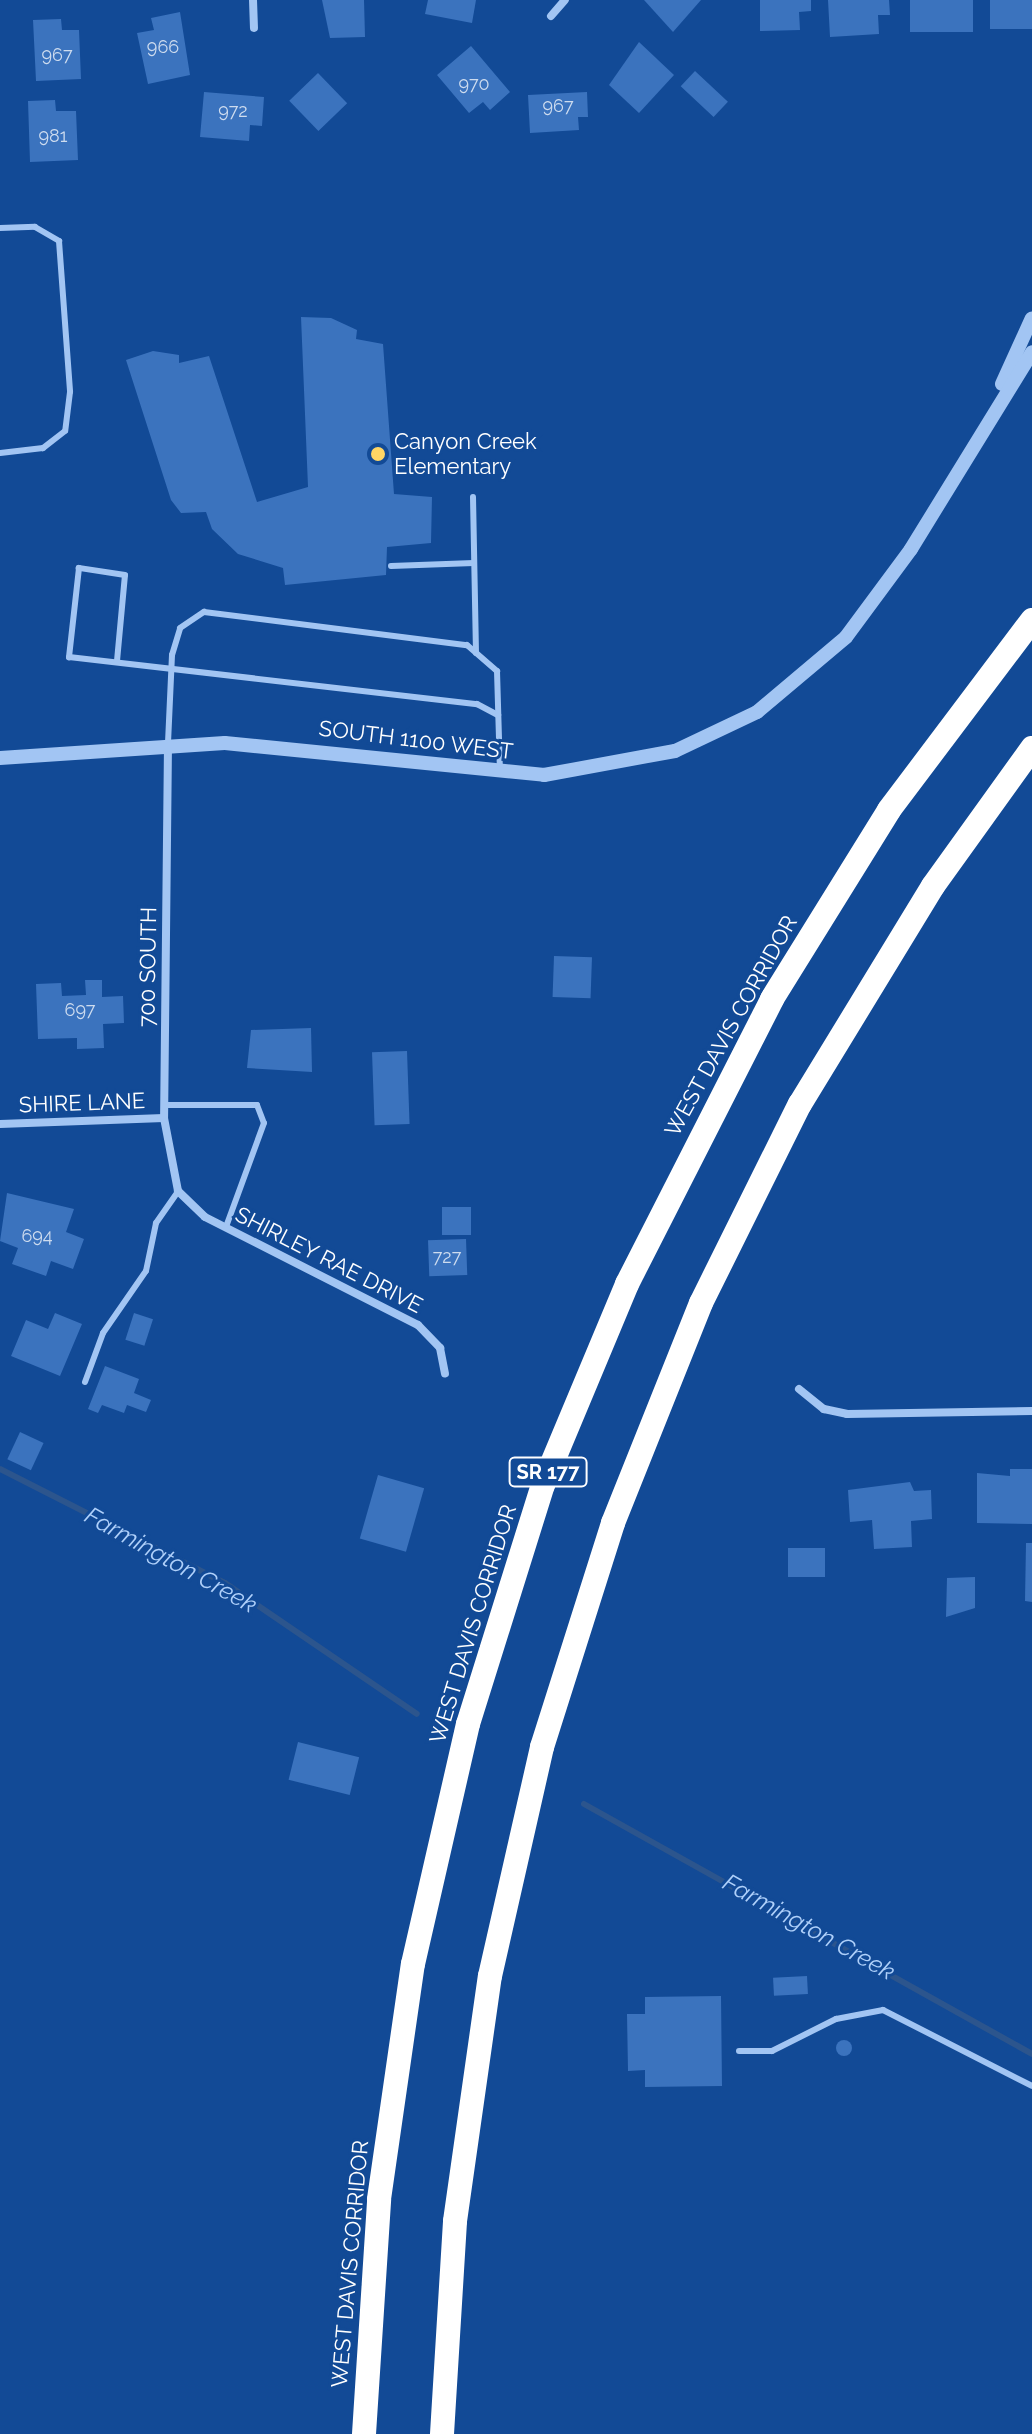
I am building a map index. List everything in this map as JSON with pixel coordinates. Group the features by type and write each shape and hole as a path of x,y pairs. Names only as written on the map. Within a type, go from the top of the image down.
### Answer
{"highway":[{"name":"WEST DAVIS CORRIDOR","path":"364,2434 379,2199 413,1964 468,1724 543,1485 627,1284 772,999 889,810 1032,620"},
{"path":"442,2434 455,2221 490,1976 534,1777 597,1568 670,1375 772,1156 883,962 1032,748"}],"street":[{"path":"253,0 254,28"},
{"path":"551,16 565,0"},
{"name":"SOUTH 1100 WEST","path":"995,403 1032,318"},
{"name":"SOUTH 1100 WEST","path":"0,758 168,743 301,748 500,774 569,774 647,760 730,727 781,695 836,647 890,580 995,403 1032,352"},
{"name":"700 SOUTH","path":"168,743 164,1118 178,1191"},
{"name":"SHIRE LANE","path":"0,1124 164,1118"},
{"name":"SHIRLEY RAE DRIVE","path":"178,1191 226,1227 418,1325 440,1348 445,1374"},
{"path":"799,1389 824,1409 847,1414 1032,1411"}],"lane":[{"path":"0,228 35,227 59,241 70,392 69,421 57,438 43,448 0,453"},
{"path":"473,497 476,653"},
{"path":"391,566 474,563"},
{"path":"117,661 125,575 79,568 69,657 477,704 498,715"},
{"path":"168,743 171,667 180,628 204,612 467,645 497,671 500,774"},
{"path":"164,1105 257,1105 264,1123 226,1227"},
{"path":"85,1382 103,1333 146,1271 156,1223 178,1191"},
{"path":"739,2051 772,2051 836,2019 883,2010 1032,2086"}],"building":[{"path":"322,0 364,0 365,37 330,38"},
{"path":"428,0 476,0 472,23 425,14"},
{"path":"644,0 701,0 673,32"},
{"path":"760,0 811,0 811,11 799,12 800,30 760,31"},
{"path":"828,0 889,0 890,15 878,15 879,34 830,37"},
{"path":"910,0 973,0 973,32 910,32"},
{"path":"990,0 1032,0 1032,29 990,29"},
{"path":"180,12 190,75 148,84 137,33 154,30 151,18"},
{"path":"61,19 62,30 79,30 81,79 36,81 33,20"},
{"path":"639,42 674,75 639,113 609,85"},
{"path":"471,46 510,92 490,110 483,102 469,113 437,75"},
{"path":"695,71 728,102 714,117 681,86"},
{"path":"318,73 347,103 318,131 289,101"},
{"path":"204,92 264,97 262,126 250,125 249,141 200,137"},
{"path":"587,92 588,117 578,117 579,130 530,133 528,95"},
{"path":"55,100 56,111 76,111 78,160 30,162 28,101"},
{"name":"Canyon Creek Elementary","path":"301,317 331,318 357,330 356,339 383,344 394,494 432,497 431,543 387,547 386,575 285,585 283,568 238,554 212,529 206,512 181,513 171,500 126,360 153,351 179,355 179,363 209,356 257,502 308,487"},
{"path":"554,956 592,957 591,998 553,997"},
{"path":"85,980 102,980 102,997 123,996 124,1023 103,1024 104,1048 77,1049 77,1038 38,1039 36,984 61,983 62,996 86,995"},
{"path":"311,1028 312,1072 247,1068 251,1030"},
{"path":"407,1051 410,1124 375,1125 372,1052"},
{"path":"7,1193 74,1209 66,1232 84,1239 73,1269 51,1261 46,1276 12,1264 18,1248 0,1241"},
{"path":"442,1207 471,1207 471,1235 442,1235"},
{"path":"466,1239 467,1275 429,1276 428,1240"},
{"path":"55,1313 82,1324 60,1376 11,1356 26,1320 48,1329"},
{"path":"134,1313 153,1319 144,1346 125,1340"},
{"path":"105,1366 139,1379 134,1393 151,1400 146,1412 127,1405 124,1413 102,1405 98,1413 88,1409"},
{"path":"20,1432 44,1443 31,1470 7,1459"},
{"path":"1010,1469 1032,1469 1032,1524 977,1523 977,1473 1010,1476"},
{"path":"378,1475 424,1488 406,1552 360,1538"},
{"path":"910,1482 914,1491 931,1490 932,1519 911,1521 912,1547 874,1549 872,1520 850,1522 848,1490"},
{"path":"1026,1543 1032,1543 1032,1602 1025,1601"},
{"path":"788,1548 825,1548 825,1577 788,1577"},
{"path":"975,1577 975,1608 946,1617 947,1578"},
{"path":"298,1742 359,1757 350,1795 289,1780"},
{"path":"807,1976 808,1994 774,1996 773,1978"},
{"path":"721,1996 722,2086 645,2087 645,2070 628,2071 627,2014 645,2014 645,1997"},
{"path":"844,2040 852,2048 844,2056 836,2048"}],"waterway":[{"name":"Farmington Creek","path":"0,1469 225,1583 417,1714"},
{"name":"Farmington Creek","path":"584,1804 1032,2054"}],"place":[{"name":"Canyon Creek Elementary","path":"378,454"}]}
